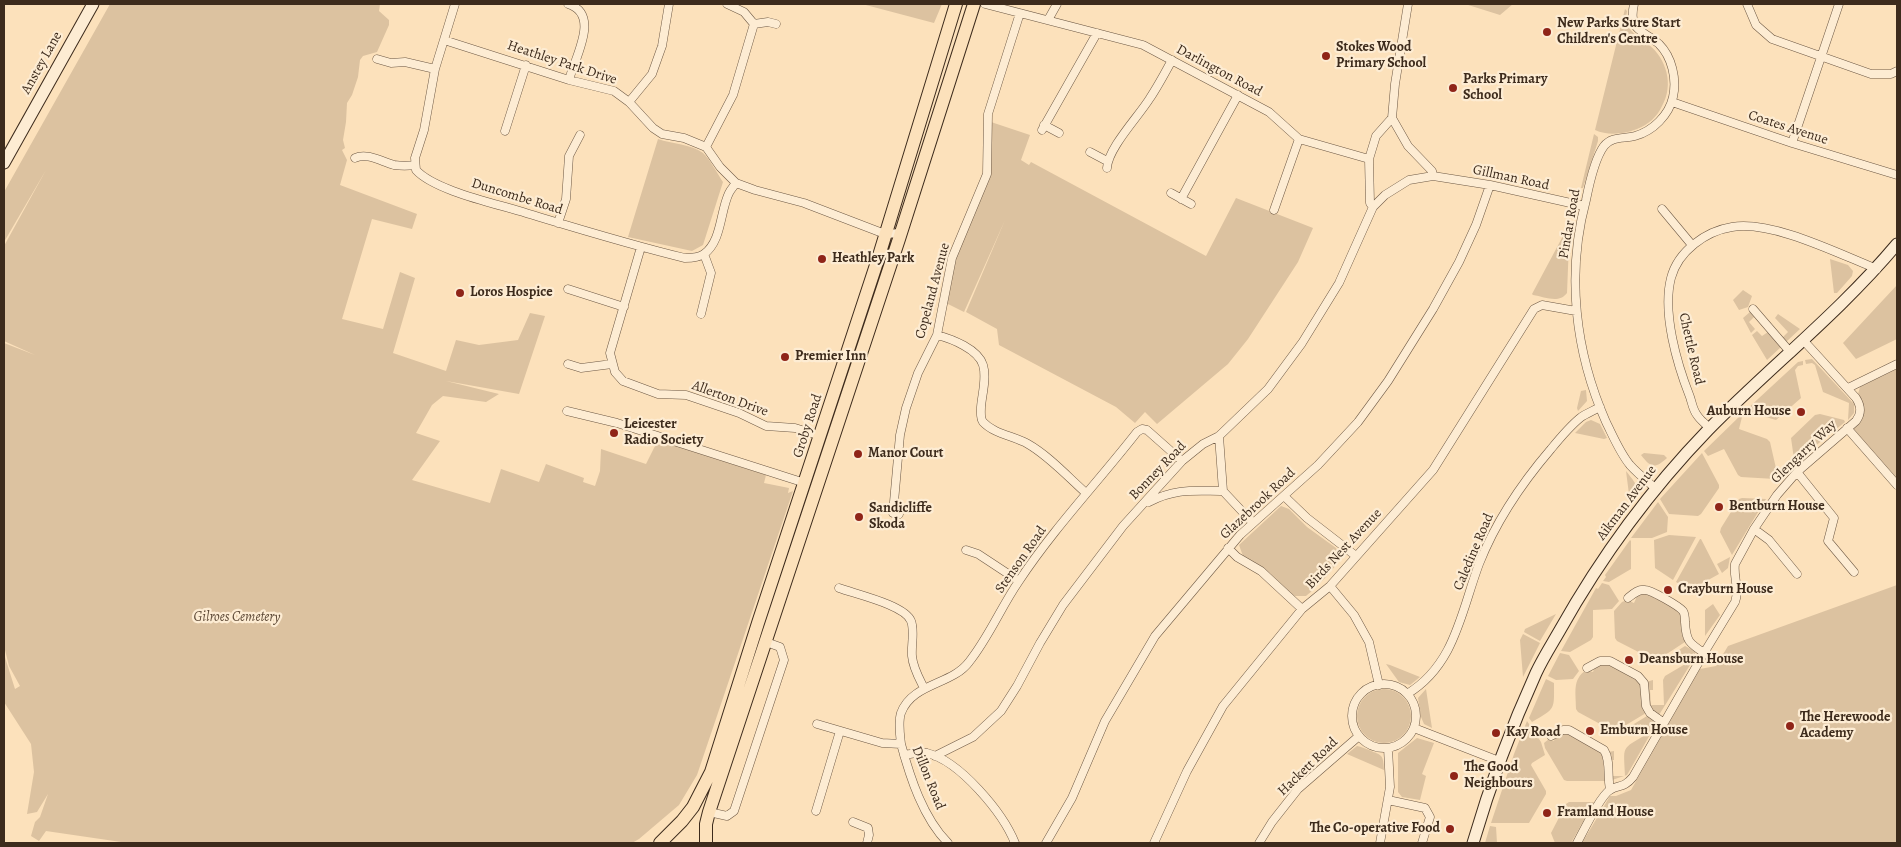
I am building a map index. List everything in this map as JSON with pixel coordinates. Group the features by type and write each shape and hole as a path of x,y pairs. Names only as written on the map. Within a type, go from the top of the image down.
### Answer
{"main road":[{"name":"Groby Road","path":"660,843 693,807 711,772 761,614 821,436 956,4"},
{"name":"Groby Road","path":"706,843 708,812 901,232 974,4"}],"street":[{"name":"Anstey Lane","path":"4,163 93,4"},
{"path":"355,158 366,156 394,165 415,165 435,69 454,4"},
{"path":"568,4 582,7 585,19 585,31 569,80"},
{"path":"629,102 652,74 662,46 669,4"},
{"path":"727,4 744,12 754,24"},
{"name":"Darlington Road","path":"985,4 1144,45 1269,112 1299,139 1369,159"},
{"path":"1048,20 1057,4"},
{"path":"1408,4 1395,84 1392,118 1408,146 1432,171 1433,176"},
{"path":"1634,4 1632,18 1636,28 1659,44 1668,57 1674,80 1672,102"},
{"path":"1747,4 1756,26 1772,39 1871,74 1891,74 1897,71"},
{"path":"1792,143 1839,4"},
{"name":"Copeland Avenue","path":"899,514 893,513 900,435 906,408 918,373 937,335 951,260 986,174 988,114 1020,13"},
{"path":"754,24 768,22 776,24"},
{"path":"754,24 733,95 706,147 720,167 736,183 804,203 885,234 901,232"},
{"path":"1059,133 1043,128 1096,32"},
{"name":"Heathley Park Drive","path":"444,40 569,80 614,91 629,102 653,128 662,134 684,138 706,147"},
{"path":"377,59 391,63 405,62 435,69"},
{"path":"1090,152 1107,165 1128,128 1150,99 1172,60"},
{"path":"505,131 526,65"},
{"path":"1181,199 1238,95"},
{"name":"Coates Avenue","path":"1672,102 1792,143 1897,175"},
{"name":"Pindar Road","path":"1655,488 1630,465 1611,432 1591,383 1581,344 1576,310 1576,248 1584,206 1599,155 1605,144 1610,140 1636,136 1650,129 1662,118 1672,102"},
{"path":"1373,207 1370,203 1369,159 1376,136 1392,118"},
{"path":"558,223 566,199 569,156 580,135"},
{"path":"1274,210 1299,139"},
{"name":"Duncombe Road","path":"415,165 416,170 433,183 558,223 685,258 704,254"},
{"name":"Gillman Road","path":"1373,207 1385,195 1409,180 1433,176 1490,185 1584,206"},
{"path":"701,314 711,273 704,254 711,247 729,193 736,183"},
{"name":"Glazebrook Road","path":"1046,843 1072,798 1105,722 1150,643 1228,548 1253,523 1318,466 1358,422 1388,381 1433,309 1459,262 1476,225 1490,185"},
{"path":"1171,193 1191,204"},
{"name":"Bonney Road","path":"936,756 973,737 1001,711 1063,605 1106,548 1182,461 1202,444 1219,436 1268,389 1302,343 1339,283 1373,207"},
{"path":"1662,209 1692,245"},
{"name":"Chettle Road","path":"1710,429 1696,414 1683,379 1673,341 1668,308 1671,278 1677,265 1692,245 1712,232 1731,227 1745,226 1773,230 1877,268"},
{"name":"Aikman Avenue","path":"1472,843 1499,761 1537,672 1575,602 1635,515 1655,488 1710,429 1804,341 1877,268 1897,244"},
{"path":"568,364 581,368 612,364 610,353 641,247"},
{"path":"568,289 624,307"},
{"name":"Birds Nest Avenue","path":"1154,843 1196,754 1223,706 1302,609 1330,586 1433,470 1534,309 1542,306 1576,310"},
{"path":"1753,308 1791,353"},
{"path":"937,335 966,348 980,359 984,375 981,411 983,422 991,428 1038,450 1086,493"},
{"name":"Glengarry Way","path":"1577,843 1595,810 1610,789 1627,784 1633,777 1735,602 1738,595 1735,564 1754,529 1777,495 1797,472 1856,421 1861,410 1856,398 1848,388 1804,341"},
{"name":"Allerton Drive","path":"612,364 623,381 658,394 686,395 739,413 766,426 796,428 821,436"},
{"path":"1848,388 1897,364"},
{"name":"Caledine Road","path":"1407,694 1422,686 1445,658 1455,636 1479,564 1494,529 1512,498 1563,435 1580,418 1600,407"},
{"path":"567,411 617,423 805,484"},
{"path":"1847,428 1897,486"},
{"name":"Stenson Road","path":"901,744 901,714 909,701 924,688 953,675 969,662 1019,581 1086,493 1137,432 1142,429 1147,430 1182,461"},
{"path":"1219,436 1224,491 1253,523"},
{"path":"1797,472 1834,518 1828,541 1854,572"},
{"path":"1143,504 1165,494 1182,490 1224,491"},
{"path":"1284,496 1332,539 1356,556"},
{"path":"1754,529 1769,540 1796,574"},
{"path":"1228,548 1237,557 1269,578 1302,609"},
{"path":"966,550 978,554 1019,581"},
{"path":"1330,586 1354,615 1369,642 1379,685"},
{"path":"838,588 894,608 907,616 911,621 912,628 913,662 924,688"},
{"path":"1628,598 1637,592 1648,590 1679,607 1684,615 1685,635 1688,641 1704,653"},
{"path":"708,812 727,816 734,811 784,660 780,646 766,642"},
{"path":"1587,668 1600,661 1610,661 1638,676 1644,683 1646,706 1649,712 1664,722"},
{"path":"1379,685 1392,685 1407,694 1415,707 1416,721 1414,728 1404,741 1388,748 1372,745 1359,736 1353,722 1354,708 1360,695 1366,690 1379,685"},
{"name":"Dillon Road","path":"816,724 882,743 901,744 913,782 928,815 944,842"},
{"path":"1414,728 1499,761"},
{"path":"1551,736 1563,730 1569,730 1604,750 1607,754 1610,789"},
{"path":"816,811 840,731"},
{"name":"Hackett Road","path":"1259,843 1272,822 1298,789 1359,736"},
{"path":"1380,843 1390,787 1388,748"},
{"path":"904,755 926,753 945,760 994,807 1010,830 1015,843"},
{"path":"1388,800 1425,808 1430,817 1422,843"},
{"path":"853,822 868,828 868,843"}],"green space":[{"name":"Gilroes Cemetery","path":"110,4 380,4 379,11 389,20 389,25 377,52 363,56 360,60 358,77 347,103 343,140 345,148 342,150 347,160 340,185 417,214 412,229 372,219 342,319 383,329 400,272 415,278 393,353 446,371 456,340 479,345 518,340 530,313 545,316 519,394 446,381 499,394 486,402 443,396 432,405 416,433 440,441 412,480 490,503 501,469 539,482 546,464 584,478 583,482 595,486 600,471 601,449 646,464 658,440 766,475 764,483 789,488 788,493 793,491 697,775 679,805 639,839 632,843 128,843 46,831 39,841 31,836 35,822 40,817 48,794 37,812 27,814 34,772 31,744 4,702 4,654 15,689 20,686 9,666 5,650 4,653 4,343 35,355 4,341 4,246 46,170 4,242 4,192"},
{"path":"862,4 942,4 934,23"},
{"path":"1465,4 1513,4 1500,15"},
{"path":"1625,9 1630,29 1655,50 1660,57 1667,73 1668,90 1660,110 1648,123 1627,132 1605,133 1595,130"},
{"path":"988,121 1030,135 1021,160 1029,165 1031,162 1206,256 1236,198 1313,228 1298,262 1248,339 1228,364 1157,424 1145,412 1135,423 1116,407 999,345 997,329 966,312 1005,220 964,312 946,303 949,268 986,176"},
{"path":"1594,134 1598,137 1598,141 1583,188 1581,188"},
{"path":"658,139 687,146 703,153 723,182 703,245 692,251 628,237"},
{"path":"1571,221 1567,293 1556,299 1533,295 1532,294"},
{"path":"1830,259 1848,265 1853,271 1852,276 1837,293 1834,293"},
{"path":"1897,285 1897,339 1856,359 1843,343"},
{"path":"1743,290 1752,296 1748,307 1739,310 1733,300"},
{"path":"1750,312 1754,317 1749,322 1755,329 1751,333 1743,318"},
{"path":"1778,314 1800,329 1786,342 1782,338 1788,332 1775,318"},
{"path":"1757,331 1762,336 1768,332 1781,347 1767,360 1752,335"},
{"path":"1812,359 1854,404 1854,413 1848,420 1849,403 1823,392 1815,365 1812,363 1806,364 1805,360"},
{"path":"1803,361 1803,365 1798,366 1795,370 1801,398 1776,420 1745,411 1798,362"},
{"path":"1897,369 1897,478 1852,427 1862,408 1861,399 1858,394 1860,387"},
{"path":"1586,390 1587,401 1578,411 1581,391"},
{"path":"1743,413 1739,429 1767,439 1770,442 1778,477 1775,479 1741,477 1738,475 1724,449 1708,456 1704,451"},
{"path":"1820,414 1844,420 1845,422 1814,447 1795,466 1791,438 1815,415"},
{"path":"1591,420 1600,424 1607,438 1575,433 1586,422"},
{"path":"1644,453 1664,455 1667,458 1653,466 1641,455"},
{"path":"1702,453 1719,488 1698,516 1669,514 1660,499"},
{"path":"1626,471 1633,479 1637,489 1630,502"},
{"path":"1739,499 1766,499 1732,555 1720,532"},
{"path":"1658,502 1668,517 1667,532 1652,538 1631,538"},
{"path":"1281,506 1289,509 1307,527 1336,548 1339,555 1339,559 1334,567 1306,596 1295,596 1292,594 1270,573 1243,556 1239,545"},
{"path":"1669,535 1696,537 1673,580 1655,568 1654,540"},
{"path":"1700,539 1719,574 1701,584 1703,588 1700,589 1701,592 1697,593 1676,582"},
{"path":"1630,540 1631,569 1609,582 1603,581 1606,577 1605,575"},
{"path":"1730,557 1728,568 1722,573 1717,564"},
{"path":"1602,583 1609,585 1619,601 1612,609 1593,610 1593,637 1591,640 1570,652 1561,651 1596,588 1598,589"},
{"name":"The Herewoode Academy","path":"1897,585 1897,843 1582,843 1610,796 1616,796 1631,790 1700,669 1716,666 1728,646"},
{"path":"1647,593 1673,606 1682,618 1685,642 1656,661 1617,641 1615,638 1614,611 1622,602 1627,600 1634,603 1638,594"},
{"path":"1713,604 1720,615 1705,636 1705,610"},
{"path":"1556,614 1540,641 1524,632 1525,629"},
{"path":"1523,634 1540,643 1523,677 1520,640"},
{"path":"1685,646 1695,651 1695,657 1659,715 1650,709 1646,682 1653,680 1653,690 1650,690 1651,705 1664,705 1663,680 1665,676 1687,663 1681,653 1675,656 1674,653"},
{"path":"1560,653 1569,655 1579,671 1573,679 1556,680 1548,676"},
{"path":"1386,664 1420,677 1410,685 1399,682"},
{"path":"1609,664 1640,681 1646,713 1616,731 1578,712 1576,709 1576,687 1579,678 1586,670 1593,672 1595,666"},
{"path":"1546,679 1554,683 1553,704 1550,711 1532,722 1529,718"},
{"path":"1384,689 1394,691 1403,697 1409,706 1411,716 1409,726 1403,735 1394,741 1384,743 1374,741 1365,735 1359,726 1357,716 1359,706 1365,697 1374,691"},
{"path":"1426,689 1432,728 1424,724 1418,698"},
{"path":"1647,716 1654,720 1655,726 1625,776 1624,753 1626,749 1647,734 1641,724 1630,730 1629,727"},
{"path":"1527,721 1541,742 1545,755 1531,765 1546,794 1529,823 1491,823 1514,754"},
{"path":"1568,732 1602,752 1605,781 1564,780 1544,743 1549,739 1554,741 1556,735"},
{"path":"1417,738 1434,743 1422,774 1426,776 1420,800 1402,797 1398,792 1398,753"},
{"path":"1357,746 1379,754 1383,761 1384,770 1347,754"},
{"path":"1614,751 1614,760 1611,760 1612,776 1624,776 1612,780 1610,777 1608,752"},
{"path":"1569,802 1594,802 1571,843 1555,843 1551,833 1566,804"},
{"path":"1490,826 1496,827 1497,843 1485,843"}],"place":[{"name":"New Parks Sure Start Children's Centre","path":"1547,32"},
{"name":"Stokes Wood Primary School","path":"1326,56"},
{"name":"Parks Primary School","path":"1453,88"},
{"name":"Heathley Park","path":"822,259"},
{"name":"Loros Hospice","path":"460,293"},
{"name":"Premier Inn","path":"785,357"},
{"name":"Auburn House","path":"1801,412"},
{"name":"Leicester Radio Society","path":"614,433"},
{"name":"Manor Court","path":"858,454"},
{"name":"Bentburn House","path":"1719,507"},
{"name":"Sandicliffe Skoda","path":"859,517"},
{"name":"Crayburn House","path":"1668,590"},
{"name":"Deansburn House","path":"1629,660"},
{"name":"The Herewoode Academy","path":"1790,726"},
{"name":"Emburn House","path":"1590,731"},
{"name":"Kay Road","path":"1496,733"},
{"name":"The Good Neighbours","path":"1454,776"},
{"name":"Framland House","path":"1547,813"},
{"name":"The Co-operative Food","path":"1450,829"}]}
